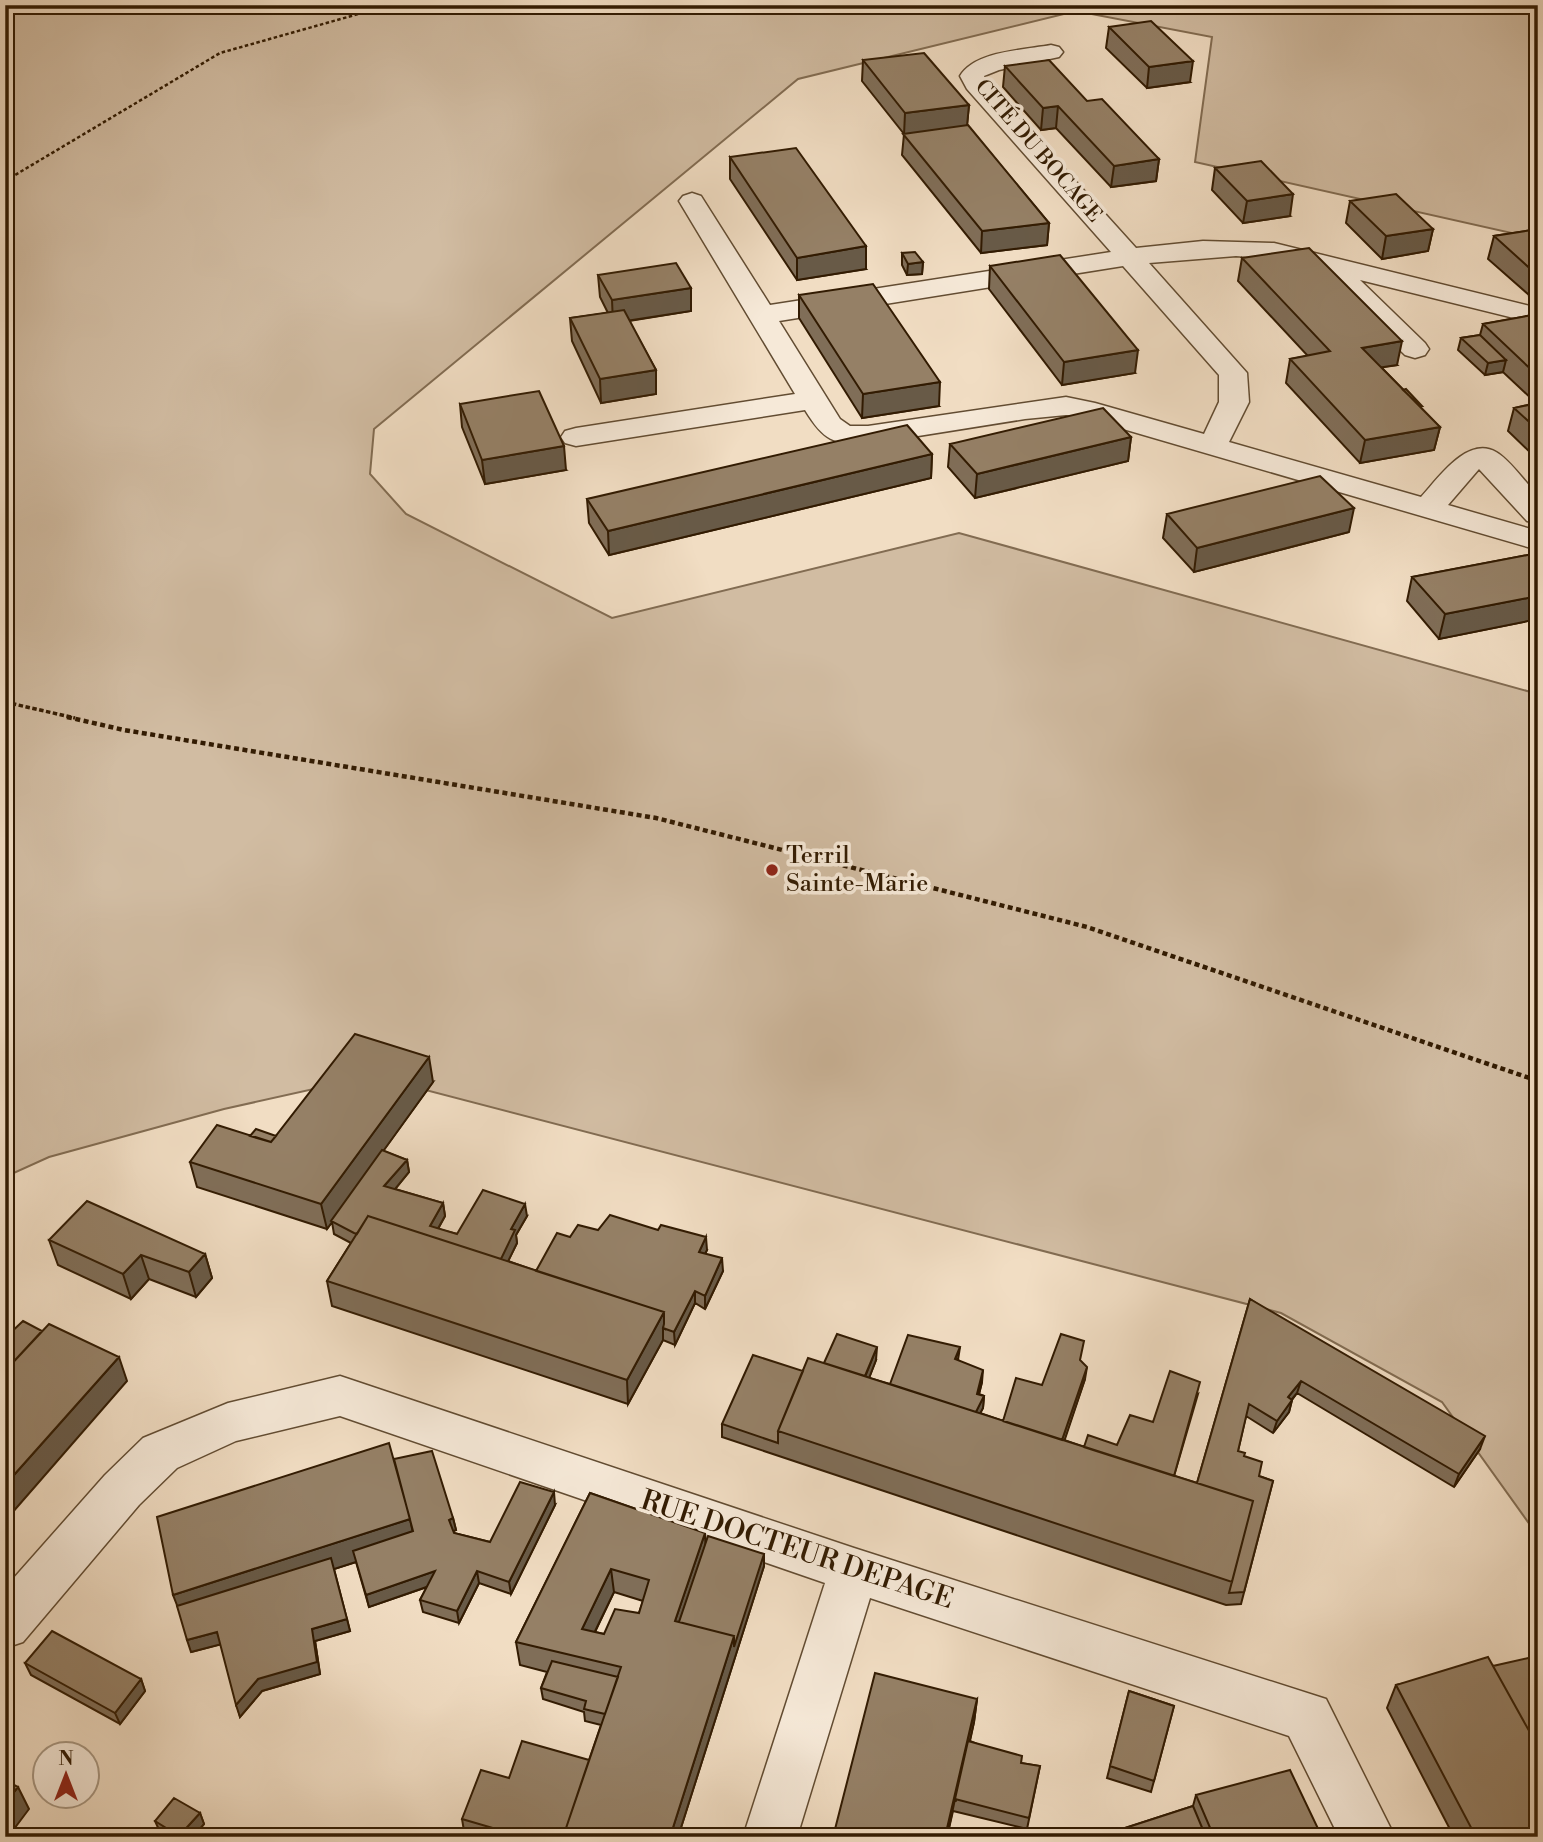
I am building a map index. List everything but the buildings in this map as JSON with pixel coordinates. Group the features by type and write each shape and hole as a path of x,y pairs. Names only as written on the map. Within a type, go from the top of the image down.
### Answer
{"street":[{"name":"CITÉ DU BOCAGE","path":"1051,52 992,64 975,71 972,76 975,84 1234,373 1237,387 1235,403 1228,422 1212,445"},
{"path":"692,201 829,425 843,435 868,435 1066,406 1212,445 1538,541"},
{"name":"CITÉ DU BOCAGE","path":"762,315 1131,257 1236,248 1274,251 1538,316"},
{"path":"1352,270 1343,279 1415,349"},
{"path":"576,437 814,400"},
{"path":"1428,509 1469,462 1485,458 1538,514"},
{"name":"RUE DOCTEUR DEPAGE","path":"5,1625 122,1490 160,1453 228,1423 340,1396 854,1570 1307,1717 1368,1837"},
{"path":"770,1837 854,1570"}],"path":[{"path":"5,181 220,53 369,11 407,5"},
{"path":"5,702 124,730 669,821 1087,927 1538,1081"}],"shaded area":[{"name":"Terril Sainte-Marie","path":"5,5 1538,5 1538,239 1195,162 1212,37 1076,11 798,79 374,429 370,474 406,514 612,618 959,533 1538,694 1538,1536 1442,1402 1281,1313 372,1076 224,1109 49,1157 5,1177"}],"place":[{"name":"Terril Sainte-Marie","path":"772,870"}]}
